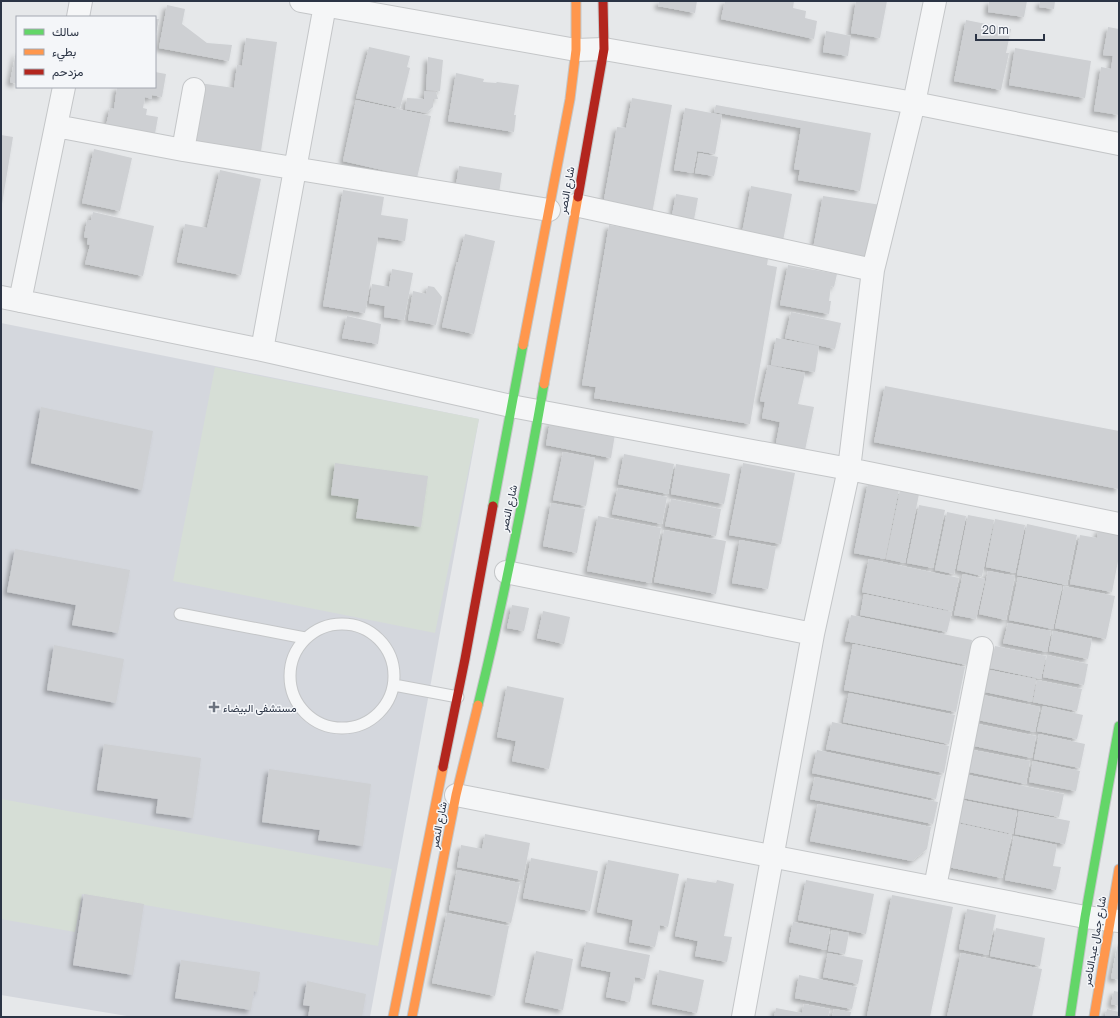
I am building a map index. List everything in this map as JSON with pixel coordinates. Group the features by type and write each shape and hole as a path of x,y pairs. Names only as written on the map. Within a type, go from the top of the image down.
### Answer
{"street":[{"path":"78,16 81,1"},
{"path":"301,1 576,50 604,48 914,103 1119,144"},
{"name":"شارع النصر","path":"412,1017 456,795 511,406 570,98 576,50 576,1"},
{"name":"شارع النصر","path":"393,1017 458,697 476,662 506,572 532,453 604,48 603,1"},
{"path":"743,1017 813,634 849,470 873,270 914,103 935,1"},
{"path":"262,350 325,5"},
{"path":"64,88 56,126 10,299 262,350 511,406 849,470 1119,524"},
{"path":"183,150 194,89"},
{"path":"56,126 183,150 295,167 549,210"},
{"path":"575,205 873,270"},
{"path":"506,572 813,634"},
{"path":"935,887 982,648"},
{"path":"1070,1017 1085,917 1119,726"},
{"path":"456,795 1085,917 1114,920"},
{"name":"شارع جمال عبدالناصر","path":"1094,1017 1114,920 1119,870"}],"lane":[{"path":"180,614 305,638"},
{"path":"354,624 378,637 392,659 394,685 384,707 366,723 342,728 318,722 299,706 290,683 292,659 305,638 328,625 354,624"},
{"path":"394,685 458,697"}],"shaded area":[{"name":"مستشفى البيضاء","path":"1,323 479,419 370,1017 133,1017 1,995"},
{"path":"215,367 479,419 435,633 173,581"},
{"path":"1,799 392,869 378,946 82,894 75,932 1,919"}],"building":[{"path":"659,1 697,1 695,13 658,6"},
{"path":"725,1 794,1 793,8 806,11 805,18 817,21 814,39 721,19"},
{"path":"856,1 887,1 880,38 851,33"},
{"path":"989,1 1027,1 1024,17 988,12"},
{"path":"1040,1 1055,1 1054,9 1039,7"},
{"path":"167,5 185,9 182,24 207,43 232,45 229,61 159,48"},
{"path":"156,19 159,19 156,35"},
{"path":"966,20 1011,29 1006,53 1009,53 1001,90 954,81"},
{"path":"1108,27 1119,29 1119,115 1094,111 1101,67 1111,69 1113,56 1103,55"},
{"path":"826,31 851,36 848,56 823,52"},
{"path":"246,38 277,42 260,158 190,141 199,83 234,88 237,65 242,66"},
{"path":"369,47 410,56 407,67 410,68 400,108 356,98"},
{"path":"1015,48 1091,61 1085,98 1009,85"},
{"path":"16,52 16,84 10,82"},
{"path":"428,57 443,60 440,91 426,90"},
{"path":"156,72 166,74 162,97 152,95 152,99 145,97 143,108 147,109 146,115 158,117 154,139 105,130 110,108 114,109 117,88 156,88"},
{"path":"456,73 484,79 483,82 519,85 514,115 516,115 514,132 448,121"},
{"path":"424,91 436,92 438,99 433,99 433,107 426,113 405,109 407,98 424,99"},
{"path":"632,98 672,105 652,214 603,205 617,127 626,128"},
{"path":"356,100 431,116 417,178 343,161"},
{"path":"716,105 871,133 860,191 798,180 800,170 794,169 801,128 714,112"},
{"path":"685,108 722,115 715,154 697,151 693,173 674,170"},
{"path":"1,135 13,137 2,204 1,204"},
{"path":"94,149 132,158 120,211 82,203"},
{"path":"699,153 718,157 714,176 695,173"},
{"path":"459,166 502,173 499,193 456,185"},
{"path":"220,170 261,179 241,275 177,262 185,224 207,228"},
{"path":"751,186 792,194 782,246 741,238"},
{"path":"343,190 384,197 381,215 408,219 405,241 378,237 365,313 323,306"},
{"path":"676,194 698,198 693,225 671,221"},
{"path":"823,196 881,205 872,264 812,254"},
{"path":"93,212 154,226 143,276 85,264 90,245 87,244 88,238 84,237 87,220 91,220"},
{"path":"609,225 769,252 767,265 777,267 750,424 594,398 596,387 582,385"},
{"path":"465,234 495,241 474,334 442,327"},
{"path":"788,265 837,274 834,287 831,286 829,314 780,305"},
{"path":"392,269 413,273 404,320 384,317 385,306 369,303 372,284 389,287"},
{"path":"428,286 434,287 442,297 436,325 408,320 413,291 426,294"},
{"path":"791,312 841,323 835,349 785,338"},
{"path":"347,316 381,324 378,344 342,338"},
{"path":"776,338 819,346 815,372 771,365"},
{"path":"768,365 805,373 798,404 814,407 805,450 776,443 780,422 762,418 765,402 760,401"},
{"path":"885,386 1119,431 1119,489 874,442"},
{"path":"41,407 153,431 142,490 31,463"},
{"path":"550,422 615,434 611,458 546,445"},
{"path":"563,452 595,458 586,506 553,500"},
{"path":"624,454 674,464 668,494 618,484"},
{"path":"335,463 428,476 421,527 356,518 359,499 331,495"},
{"path":"743,463 795,473 781,544 729,535"},
{"path":"676,464 730,474 724,504 671,494"},
{"path":"868,483 899,489 885,559 854,553"},
{"path":"618,488 667,497 662,524 612,514"},
{"path":"900,490 919,494 905,563 886,559"},
{"path":"671,499 721,509 716,536 665,526"},
{"path":"551,503 585,509 577,553 543,546"},
{"path":"919,505 945,510 933,568 907,563"},
{"path":"947,512 966,516 954,574 935,570"},
{"path":"968,515 994,520 982,576 957,570"},
{"path":"598,516 661,528 651,583 587,571"},
{"path":"995,519 1025,525 1015,573 986,567"},
{"path":"1027,524 1077,535 1067,585 1017,575"},
{"path":"1099,529 1119,533 1119,556 1112,592 1070,584 1080,535 1097,538"},
{"path":"664,530 726,541 716,594 654,582"},
{"path":"740,540 776,547 768,589 732,583"},
{"path":"15,549 130,570 118,633 72,625 76,605 7,592"},
{"path":"869,559 959,578 952,611 862,592"},
{"path":"988,571 1015,576 1006,620 979,614"},
{"path":"963,574 985,579 976,619 954,615"},
{"path":"1018,577 1062,586 1053,629 1009,620"},
{"path":"1064,586 1115,596 1106,639 1055,628"},
{"path":"864,594 952,612 947,632 860,615"},
{"path":"512,605 529,608 524,631 507,628"},
{"path":"543,611 570,617 564,644 537,638"},
{"path":"851,615 972,640 967,665 845,641"},
{"path":"1008,623 1051,631 1047,652 1003,643"},
{"path":"1053,631 1092,639 1088,659 1049,651"},
{"path":"853,644 965,667 956,712 844,690"},
{"path":"54,645 124,659 116,703 47,690"},
{"path":"995,646 1046,656 1041,679 990,668"},
{"path":"1047,655 1088,664 1084,685 1043,677"},
{"path":"990,670 1036,679 1032,702 985,692"},
{"path":"1037,680 1082,689 1077,711 1033,702"},
{"path":"507,686 564,698 549,769 512,761 516,741 497,737"},
{"path":"849,693 955,715 949,744 843,722"},
{"path":"983,695 1040,707 1035,732 978,720"},
{"path":"1043,706 1083,715 1077,739 1037,731"},
{"path":"832,722 949,746 944,773 826,749"},
{"path":"978,724 1036,736 1032,758 974,746"},
{"path":"1039,734 1085,744 1080,768 1034,759"},
{"path":"104,744 201,758 193,818 156,813 158,799 97,790"},
{"path":"817,750 941,776 936,799 812,773"},
{"path":"973,750 1030,761 1026,784 969,772"},
{"path":"1033,761 1080,771 1076,791 1029,782"},
{"path":"269,769 371,784 363,846 318,840 320,830 262,822"},
{"path":"968,775 1064,794 1059,817 963,798"},
{"path":"815,777 938,802 933,824 810,799"},
{"path":"962,800 1017,811 1013,834 958,822"},
{"path":"818,804 931,827 927,849 912,861 810,841"},
{"path":"1019,811 1070,821 1065,844 1015,834"},
{"path":"957,823 1012,835 1002,878 948,867"},
{"path":"485,834 530,843 523,880 457,867 461,845 482,849"},
{"path":"1014,836 1057,845 1053,866 1061,867 1056,890 1005,880"},
{"path":"531,858 598,871 590,911 523,898"},
{"path":"608,860 679,874 668,927 660,925 655,947 629,942 633,920 597,912"},
{"path":"457,870 520,883 511,923 449,910"},
{"path":"687,878 716,883 717,880 734,884 724,936 732,937 727,962 695,956 698,941 675,936"},
{"path":"806,880 874,894 866,934 798,920"},
{"path":"84,894 144,904 133,975 73,965"},
{"path":"892,895 953,907 930,1017 867,1016"},
{"path":"967,909 996,915 988,955 959,949"},
{"path":"447,913 509,926 495,996 432,983"},
{"path":"793,922 830,929 826,950 789,942"},
{"path":"996,928 1045,938 1040,966 990,956"},
{"path":"832,930 849,933 845,954 828,951"},
{"path":"586,942 650,955 645,979 635,977 630,1002 606,997 611,972 581,966"},
{"path":"1119,943 1119,980 1111,978"},
{"path":"536,951 573,959 563,1010 525,1002"},
{"path":"828,953 863,960 858,984 823,977"},
{"path":"961,953 1042,969 1032,1017 947,1017"},
{"path":"181,960 260,972 257,992 254,991 251,1010 175,998"},
{"path":"659,970 704,980 697,1013 652,1004"},
{"path":"799,975 857,987 852,1009 795,998"},
{"path":"307,981 366,994 362,1017 308,1017 310,1006 303,1005"},
{"path":"1114,991 1119,992 1119,1006 1111,1004"},
{"path":"804,1004 830,1009 828,1017 774,1017 776,1008 802,1013"},
{"path":"834,1009 851,1012 850,1017 832,1017"},
{"path":"1107,1009 1119,1012 1119,1017 1105,1017"}],"traffic: fast":[{"path":"493,506 523,345"},
{"path":"478,705 514,545 544,384"},
{"path":"1070,1017 1085,917 1119,726"}],"traffic: slow":[{"path":"523,345 570,99 576,50 576,1"},
{"path":"544,384 578,197"},
{"path":"412,1017 456,795 478,705"},
{"path":"393,1017 443,767"},
{"path":"1094,1017 1119,869"}],"traffic: jam":[{"path":"578,197 604,49 603,1"},
{"path":"443,767 465,659 493,506"}],"place":[{"name":"مستشفى البيضاء","path":"214,707"}]}
